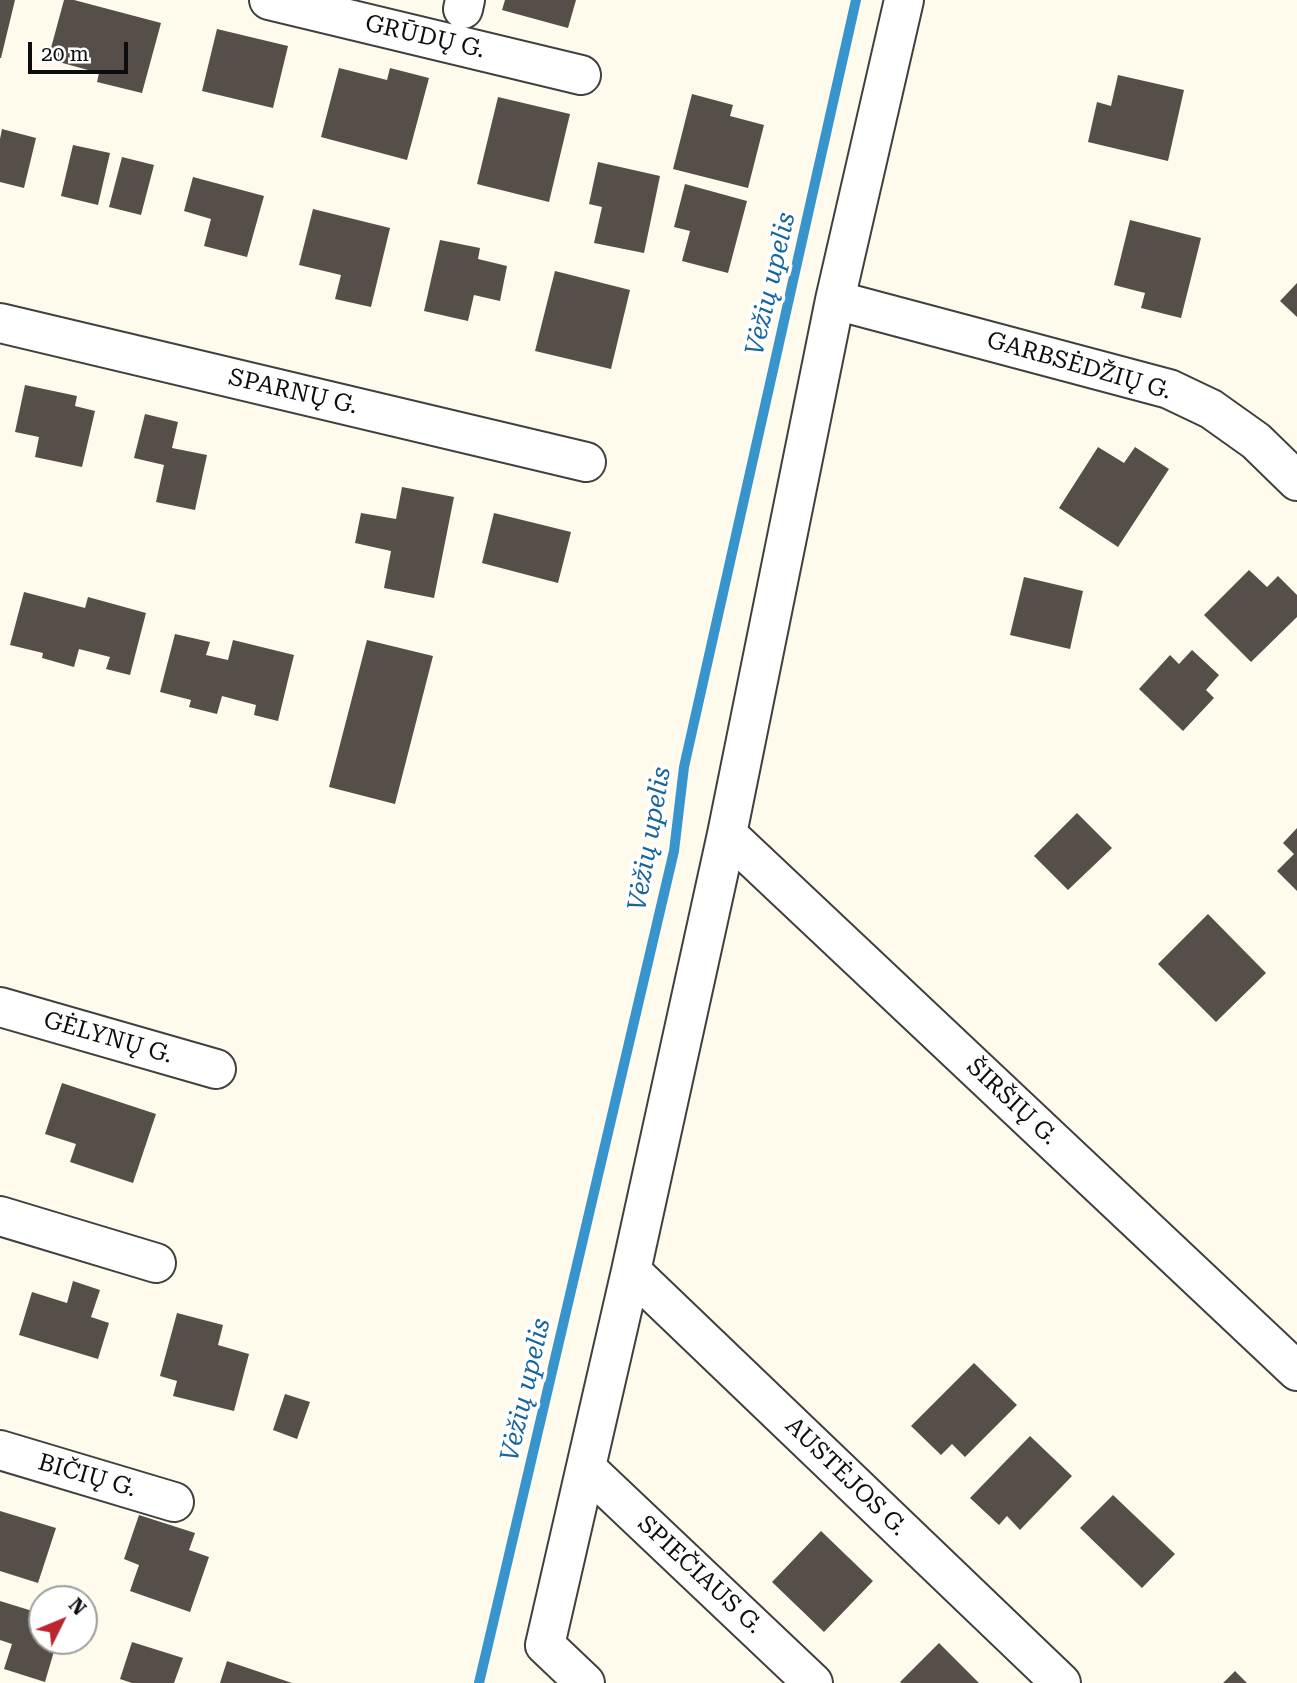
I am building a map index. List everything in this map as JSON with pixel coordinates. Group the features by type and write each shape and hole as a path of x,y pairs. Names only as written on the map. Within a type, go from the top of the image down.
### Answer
{"street":[{"name":"GRŪDŲ G.","path":"268,0 581,75"},
{"path":"585,1683 545,1645 727,834 835,300 904,0"},
{"name":"GARBSĖDŽIŲ G.","path":"835,300 1169,388 1211,409 1256,441 1297,481"},
{"name":"SPARNŲ G.","path":"0,323 586,462"},
{"name":"ŠIRŠIŲ G.","path":"727,834 1297,1371"},
{"name":"GĖLYNŲ G.","path":"0,1007 216,1069"},
{"path":"0,1216 156,1263"},
{"name":"AUSTĖJOS G.","path":"631,1271 1061,1683"},
{"name":"BIČIŲ G.","path":"0,1450 174,1502"},
{"name":"SPIEČIAUS G.","path":"586,1468 813,1683"}],"building":[{"path":"0,0 15,0 1,58 0,58"},
{"path":"64,0 74,0 161,23 142,93 97,82 99,73 48,59"},
{"path":"505,0 576,0 568,28 502,10"},
{"path":"217,29 288,46 273,108 202,91"},
{"path":"339,68 387,80 390,68 429,78 407,160 321,137"},
{"path":"1118,75 1184,90 1168,161 1088,142 1097,102 1111,106"},
{"path":"692,94 733,105 730,116 764,125 748,188 673,169"},
{"path":"498,97 570,114 549,202 477,184"},
{"path":"2,129 36,138 24,188 0,182"},
{"path":"73,145 110,153 98,205 61,196"},
{"path":"122,157 154,165 141,215 109,207"},
{"path":"598,162 660,176 644,253 594,243 602,207 589,204"},
{"path":"193,177 264,196 247,257 204,246 211,219 184,211"},
{"path":"685,184 747,201 728,273 682,261 690,231 674,227"},
{"path":"313,209 390,228 371,307 335,299 341,275 299,265"},
{"path":"1130,220 1201,238 1181,318 1141,308 1145,293 1114,285"},
{"path":"440,240 480,248 478,259 507,266 500,301 474,295 468,321 424,311"},
{"path":"555,271 630,290 611,369 535,351"},
{"path":"1297,283 1297,317 1280,301"},
{"path":"25,385 77,396 75,406 95,411 82,467 35,457 39,437 15,432"},
{"path":"145,414 178,422 172,448 207,455 195,510 156,502 164,465 134,458"},
{"path":"1098,447 1124,463 1135,447 1169,469 1118,547 1059,508"},
{"path":"402,487 454,497 434,598 384,588 391,551 355,543 361,513 396,519"},
{"path":"494,513 571,532 558,583 482,563"},
{"path":"1249,570 1267,587 1278,576 1297,595 1297,617 1251,662 1204,615"},
{"path":"1024,577 1083,591 1070,649 1010,635"},
{"path":"24,592 85,608 88,597 146,613 130,675 106,669 110,657 79,649 74,667 42,658 43,653 10,645"},
{"path":"175,634 210,642 206,655 228,660 233,640 294,655 278,721 254,715 256,705 222,696 217,714 189,707 191,700 160,692"},
{"path":"367,640 433,656 395,804 329,787"},
{"path":"1192,650 1219,675 1206,690 1214,698 1183,731 1139,689 1170,655 1179,664"},
{"path":"1077,813 1112,848 1068,890 1034,856"},
{"path":"1297,828 1297,891 1277,871 1294,854 1283,843"},
{"path":"1208,914 1266,973 1216,1022 1158,964"},
{"path":"62,1083 156,1114 133,1183 70,1162 76,1144 45,1134"},
{"path":"73,1281 100,1290 91,1317 109,1323 98,1359 19,1335 32,1292 67,1303"},
{"path":"177,1313 223,1325 218,1345 249,1354 234,1411 173,1396 177,1381 160,1376"},
{"path":"974,1363 1017,1405 965,1457 952,1444 941,1455 911,1426"},
{"path":"285,1394 310,1402 297,1439 273,1430"},
{"path":"1030,1436 1072,1476 1020,1530 1007,1516 999,1525 970,1498"},
{"path":"1113,1495 1175,1554 1142,1588 1080,1528"},
{"path":"0,1511 56,1528 38,1583 0,1571"},
{"path":"139,1515 195,1533 189,1550 209,1557 190,1612 130,1591 139,1565 124,1559"},
{"path":"821,1531 873,1581 824,1632 772,1582"},
{"path":"0,1601 28,1610 28,1655 53,1655 45,1682 4,1669 12,1644 0,1640"},
{"path":"132,1642 183,1658 174,1683 132,1683 120,1679"},
{"path":"939,1643 979,1683 900,1682"},
{"path":"227,1661 292,1683 220,1683"},
{"path":"1235,1671 1247,1683 1223,1683"}],"waterway":[{"name":"Vėžių upelis","path":"479,1683 674,851 684,767 856,0"}]}
